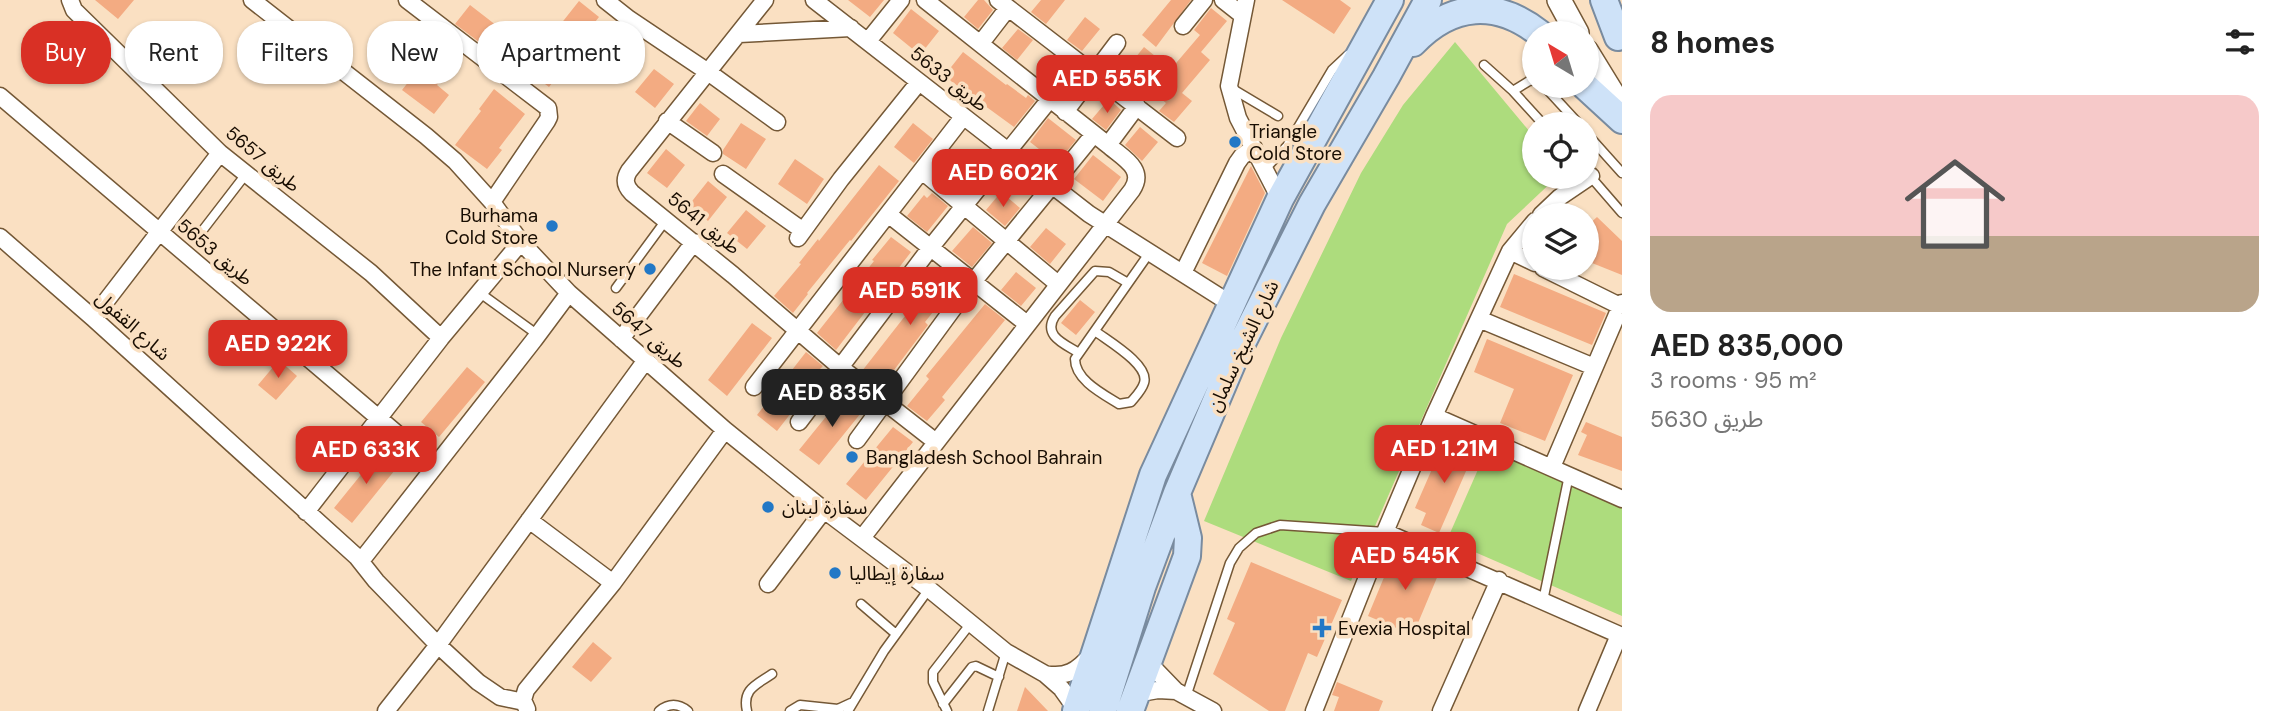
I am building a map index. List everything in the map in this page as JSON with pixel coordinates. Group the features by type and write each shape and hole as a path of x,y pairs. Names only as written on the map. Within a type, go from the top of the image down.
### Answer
{"main road":[{"name":"شارع الشيخ سلمان","path":"1076,710 1153,475 1280,199 1390,0"},
{"name":"شارع الشيخ سلمان","path":"1102,711 1142,587 1177,493 1233,361 1312,204 1428,0"},
{"path":"1559,0 1570,21"},
{"path":"1597,0 1620,41"},
{"path":"1604,0 1620,41"},
{"path":"1386,77 1430,25 1449,12 1483,2 1512,10 1528,21"},
{"path":"1600,73 1622,109"},
{"path":"1598,98 1622,120"},
{"path":"1133,703 1187,556 1188,538 1177,493"}],"street":[{"name":"طريق 5657","path":"70,0 74,10 220,153 371,273 442,338"},
{"name":"طريق 5647","path":"252,0 454,161 492,202 521,242 569,293 725,430 1006,652 1045,674 1060,688 1076,710"},
{"path":"407,0 548,108 547,121 492,202"},
{"path":"605,0 669,48 708,72 777,122"},
{"name":"طريق 5641","path":"765,0 667,121 625,180 629,189 797,332 936,442"},
{"name":"طريق 5633","path":"814,0 1052,187 1104,224 1231,304"},
{"path":"868,41 901,0"},
{"path":"862,538 1132,190 1138,177 1131,164 925,0"},
{"path":"1183,26 1204,0"},
{"path":"1223,0 1244,7 1229,86 1234,109 1280,199"},
{"path":"981,43 1003,4 1177,138"},
{"path":"739,34 851,28"},
{"path":"1065,112 1117,43"},
{"path":"723,174 800,234 919,82"},
{"name":"طريق 5653","path":"0,96 435,466"},
{"path":"799,422 931,247 1050,99"},
{"path":"1108,145 1137,106"},
{"path":"754,387 963,117"},
{"path":"667,121 713,153"},
{"path":"857,440 974,281 1094,134"},
{"path":"1183,273 1237,163 1254,148"},
{"path":"93,318 220,153"},
{"path":"922,170 1058,284"},
{"path":"1554,203 1570,189"},
{"path":"888,214 1027,324"},
{"name":"شارع القفول","path":"0,237 361,561 376,581 438,645 495,694 526,707"},
{"path":"1314,711 1434,416 1510,251 1522,237"},
{"path":"306,512 521,242"},
{"path":"621,339 694,242"},
{"path":"1510,251 1522,257"},
{"path":"1552,467 1621,304 1570,280"},
{"path":"361,561 569,293"},
{"path":"1479,319 1594,367"},
{"path":"386,711 438,645 646,360"},
{"path":"1434,416 1622,499"},
{"path":"526,707 526,690 613,583 725,430"},
{"path":"768,584 824,510"},
{"path":"529,520 613,583"},
{"path":"1385,532 1620,635 1587,711"},
{"path":"1441,711 1499,580"},
{"path":"1045,674 1068,674 1078,669 1094,652"},
{"path":"1147,662 1181,694 1213,711"},
{"path":"1133,703 1158,690 1181,694"}],"lane":[{"path":"1264,170 1287,146 1332,70 1344,58 1366,45"},
{"path":"1484,65 1532,112"},
{"path":"1513,91 1522,85"},
{"path":"1229,86 1278,116"},
{"path":"1555,98 1568,112"},
{"path":"1599,147 1622,173"},
{"path":"199,234 246,174"},
{"path":"1599,186 1622,213"},
{"path":"616,288 666,220"},
{"path":"1095,331 1136,362 1145,374 1145,382 1131,402 1119,404 1079,374 1075,359 1150,251"},
{"path":"1079,353 1053,336 1050,330 1055,316 1095,271 1109,272 1128,283"},
{"path":"480,293 538,335"},
{"path":"1544,601 1569,475"},
{"path":"1181,694 1230,564 1239,548 1256,533 1280,525 1385,532"},
{"path":"848,711 896,634 929,589"},
{"path":"861,604 896,634"},
{"path":"945,707 933,682 933,672 971,623"},
{"path":"988,711 1006,652"},
{"path":"945,707 972,667 976,666 999,677"},
{"path":"747,711 747,693 772,674"},
{"path":"790,711 805,704 838,709 854,702"},
{"path":"659,711 665,706 676,704 688,711"}],"green space":[{"path":"1455,42 1522,122 1522,189 1544,189 1529,203 1522,203 1522,210 1507,224 1351,581 1204,521 1281,338 1361,173 1403,105"},
{"path":"1487,449 1622,508 1622,616 1447,540"}],"building":[{"path":"95,0 134,0 118,19"},
{"path":"848,0 884,0 870,17"},
{"path":"978,0 984,0 993,10 978,29 964,17"},
{"path":"1041,0 1065,0 1046,24 1031,12"},
{"path":"1171,0 1191,0 1156,47 1142,35"},
{"path":"1282,0 1340,0 1351,8 1334,34"},
{"path":"579,1 599,17 596,21 563,21"},
{"path":"470,5 491,21 477,21 477,40 463,30 463,21 457,21"},
{"path":"1211,8 1227,21 1201,52 1210,60 1182,93 1192,101 1174,122 1159,111 1166,103 1140,82 1133,91 1118,79 1144,47 1171,69 1200,35 1194,30"},
{"path":"911,9 939,31 920,55 893,33"},
{"path":"1085,17 1100,29 1082,51 1067,40"},
{"path":"1018,29 1033,40 1017,60 1002,48"},
{"path":"963,52 1006,85 1035,101 1014,127 944,76"},
{"path":"1058,59 1071,72 1056,91 1042,79"},
{"path":"654,69 674,84 655,108 635,92 642,84 645,84 645,80"},
{"path":"407,84 438,84 449,95 434,114 402,90"},
{"path":"494,89 525,114 487,169 455,145"},
{"path":"1109,99 1121,110 1106,130 1092,119"},
{"path":"700,103 720,119 707,136 686,121"},
{"path":"1048,118 1076,140 1057,163 1030,142"},
{"path":"741,123 766,139 746,169 723,154"},
{"path":"913,123 933,139 914,163 894,147"},
{"path":"1140,127 1158,142 1142,161 1125,145"},
{"path":"666,149 685,165 667,188 647,173"},
{"path":"1093,155 1121,177 1103,201 1074,179"},
{"path":"959,158 977,173 963,191 945,176"},
{"path":"795,159 824,179 807,204 778,184"},
{"path":"879,165 899,181 793,313 774,296"},
{"path":"1251,166 1265,193 1227,276 1202,263"},
{"path":"708,181 727,197 708,221 689,205"},
{"path":"1001,192 1020,208 1005,226 986,210"},
{"path":"932,193 948,206 927,232 907,216 924,195 927,198"},
{"path":"746,210 766,226 747,249 727,233"},
{"path":"1599,219 1622,241 1622,275 1599,266"},
{"path":"973,227 992,243 972,267 952,251"},
{"path":"1046,228 1066,244 1050,264 1030,247"},
{"path":"891,237 911,252 836,350 817,333"},
{"path":"937,267 957,282 925,322 928,325 882,386 862,371 923,293 918,290"},
{"path":"1016,272 1036,288 1021,306 1001,290"},
{"path":"1514,274 1522,280 1528,280 1606,313 1592,345 1500,307"},
{"path":"1080,300 1095,312 1076,335 1061,323"},
{"path":"985,304 1005,320 942,397 945,400 927,421 907,406 929,379 926,376"},
{"path":"752,323 772,338 727,396 708,380"},
{"path":"1487,339 1573,375 1545,441 1500,423 1514,389 1474,372"},
{"path":"806,352 823,366 820,369 823,372 777,431 757,415"},
{"path":"279,360 297,376 276,400 258,385"},
{"path":"467,367 485,382 439,437 421,422"},
{"path":"846,392 865,408 819,465 799,450"},
{"path":"1586,422 1622,437 1622,471 1578,455 1587,435 1581,432"},
{"path":"893,427 913,442 866,500 846,484"},
{"path":"1459,438 1477,446 1439,533 1421,525 1426,513 1415,508 1439,453 1451,458"},
{"path":"381,450 399,465 352,523 334,508"},
{"path":"1403,551 1441,568 1413,635 1368,616 1392,558"},
{"path":"1251,562 1342,600 1317,657 1308,653 1285,711 1269,711 1213,674 1235,623 1227,619"},
{"path":"593,642 612,658 591,682 572,667"},
{"path":"1337,682 1383,701 1379,711 1334,711 1339,697 1332,695"},
{"path":"1025,687 1048,711 1017,711"}],"place":[{"name":"Triangle Cold Store","path":"1235,142"},
{"name":"Burhama Cold Store","path":"552,226"},
{"name":"The Infant School Nursery","path":"650,269"},
{"name":"Bangladesh School Bahrain","path":"852,457"},
{"name":"سفارة لبنان","path":"768,507"},
{"name":"سفارة إيطاليا","path":"835,573"},
{"name":"Evexia Hospital","path":"1322,628"}]}
